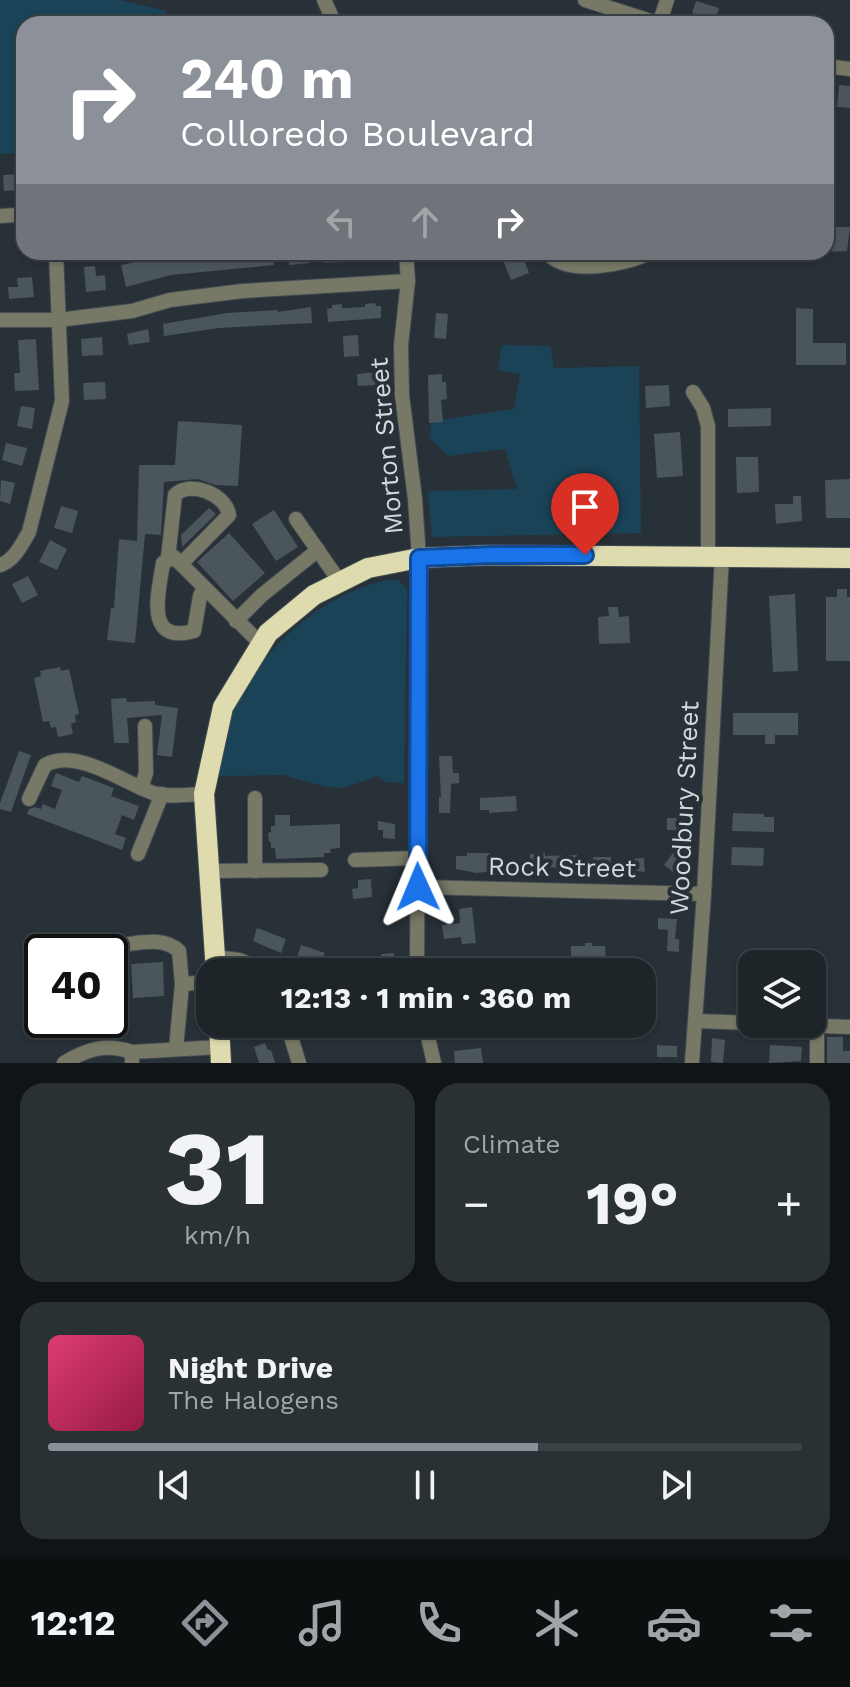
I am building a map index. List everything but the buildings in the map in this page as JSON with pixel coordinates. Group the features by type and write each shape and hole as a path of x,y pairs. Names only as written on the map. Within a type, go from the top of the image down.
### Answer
{"highway":[{"path":"214,958 204,794 223,707 268,633 314,595 368,568 419,558 492,555 850,558"}],"street":[{"path":"585,0 635,16"},
{"path":"0,565 6,564 29,532 62,401 56,260"},
{"name":"Morton Street","path":"407,260 408,281 401,345 402,395 419,558 417,958"},
{"path":"553,260 577,267 636,260"},
{"path":"0,320 58,320 132,311 203,295 408,281"},
{"name":"Woodbury Street","path":"692,1063 704,894 715,556 708,426 703,408 693,392"},
{"path":"204,588 194,631 169,630 160,624 156,613 163,563 174,561 229,515 228,508 213,493 179,490 175,495 174,561 204,588 261,644"},
{"path":"296,519 340,582"},
{"path":"236,621 262,595 318,550"},
{"path":"141,788 146,773 145,726"},
{"path":"29,799 45,765 52,762 84,764 162,794 204,794"},
{"path":"138,854 162,794"},
{"path":"255,798 255,871"},
{"path":"355,860 417,858"},
{"path":"208,871 321,870"},
{"name":"Rock Street","path":"418,887 704,894"},
{"path":"128,944 152,941 172,945 179,951 182,984 176,1049"},
{"path":"182,984 196,983"},
{"path":"696,1021 738,1022"},
{"path":"826,1026 850,1027"},
{"path":"291,1038 299,1063"},
{"path":"428,1038 434,1063"},
{"path":"817,1038 817,1063"},
{"path":"64,1063 86,1050 115,1046 132,1057 176,1049 220,1055"}],"shaded area":[{"path":"0,0 120,0 166,11 166,16 16,16 16,153 0,154"},
{"path":"502,345 550,346 554,368 639,366 641,533 432,537 428,491 517,489 505,449 448,456 429,437 432,421 514,409 520,374 498,370"},
{"path":"387,580 398,580 407,589 404,783 385,782 378,776 344,788 326,787 283,775 220,776 224,743 234,710 250,680 272,651 297,626 325,606 355,590"}],"route":[{"path":"418,887 419,558 585,555"}]}
